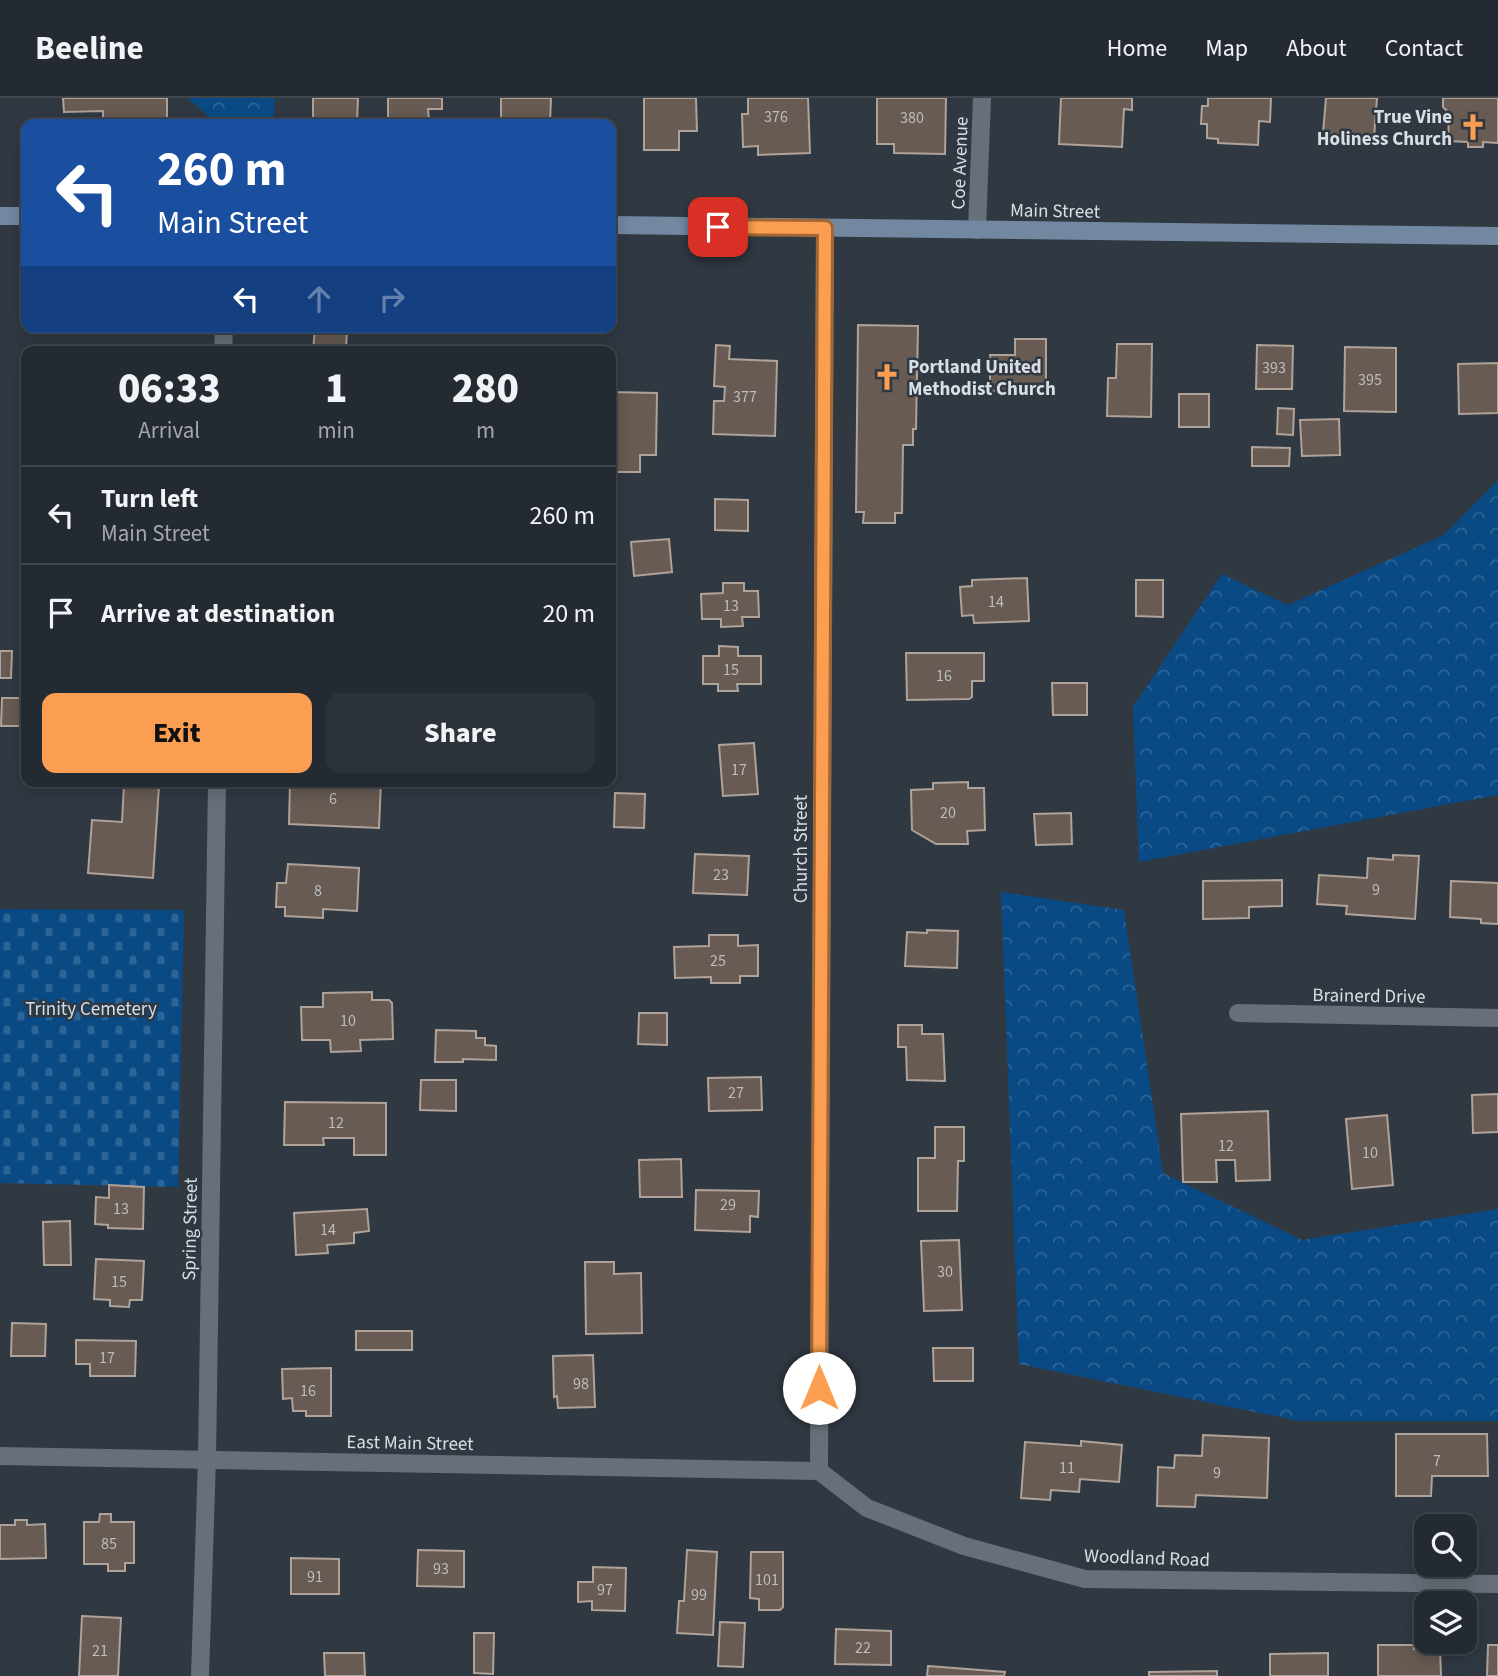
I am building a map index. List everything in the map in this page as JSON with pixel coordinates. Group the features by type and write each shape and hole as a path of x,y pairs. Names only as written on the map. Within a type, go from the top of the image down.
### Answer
{"main road":[{"path":"0,216 21,216"},
{"name":"Main Street","path":"616,225 1498,236"}],"street":[{"name":"Coe Avenue","path":"977,230 982,98"},
{"name":"Church Street","path":"819,1471 825,228"},
{"name":"Spring Street","path":"200,1676 217,787"},
{"name":"Brainerd Drive","path":"1238,1013 1498,1018"},
{"name":"East Main Street","path":"0,1456 819,1471"},
{"name":"Woodland Road","path":"819,1471 867,1508 964,1546 1085,1578 1498,1584"}],"green space":[{"path":"188,98 275,98 273,119 211,119"},
{"path":"1498,480 1498,795 1139,862 1133,707 1222,574 1288,605 1444,535"},
{"path":"1001,892 1124,910 1163,1173 1302,1240 1498,1209 1498,1421 1299,1421 1019,1364"},
{"name":"Trinity Cemetery","path":"0,909 184,910 178,1187 0,1183"}],"building":[{"path":"63,98 167,98 167,119 103,119 103,111 64,112"},
{"path":"313,98 358,98 357,119 313,119"},
{"path":"388,98 442,98 442,109 428,109 429,119 388,119"},
{"path":"501,98 551,98 550,119 501,119"},
{"path":"644,98 696,98 697,131 679,131 679,150 644,150"},
{"path":"748,98 808,98 810,153 758,155 758,146 743,147 742,114 748,114"},
{"path":"877,98 946,98 945,154 894,153 894,144 877,144"},
{"path":"1061,98 1132,98 1132,110 1124,109 1122,147 1059,144"},
{"path":"1208,98 1271,98 1270,122 1259,121 1258,145 1218,143 1218,139 1207,138 1207,124 1201,124 1202,106 1208,106"},
{"path":"1326,98 1377,98 1374,138 1323,133"},
{"name":"True Vine Holiness Church","path":"1443,98 1498,98 1498,143 1483,142 1483,147 1468,147 1468,142 1448,141 1449,113 1443,107"},
{"name":"Portland United Methodist Church","path":"858,325 918,326 916,429 913,429 913,445 903,445 902,513 895,513 895,523 863,523 864,512 856,512"},
{"path":"315,333 347,333 346,346 313,346"},
{"path":"1015,339 1046,339 1046,392 990,391 990,355 1015,355"},
{"path":"1117,344 1152,344 1151,417 1107,416 1108,378 1116,378"},
{"path":"716,345 730,346 729,359 777,361 775,436 713,434 714,401 724,401 725,387 714,386"},
{"path":"1257,345 1293,346 1292,389 1256,389"},
{"path":"1345,347 1396,348 1396,412 1344,411"},
{"path":"1498,363 1498,413 1459,414 1458,364"},
{"path":"616,392 657,393 656,455 640,455 640,472 616,472"},
{"path":"1179,394 1209,394 1209,427 1179,427"},
{"path":"1278,408 1294,409 1293,435 1277,434"},
{"path":"1339,419 1340,455 1302,456 1300,420"},
{"path":"1252,447 1290,448 1289,466 1252,466"},
{"path":"715,499 748,500 748,531 715,530"},
{"path":"669,539 672,572 634,576 631,542"},
{"path":"1027,578 1029,621 974,623 973,615 962,616 960,587 972,586 972,580"},
{"path":"1136,580 1163,580 1163,617 1136,616"},
{"path":"723,583 744,583 744,591 758,591 759,617 742,617 743,626 721,627 721,619 702,619 701,594 723,593"},
{"path":"719,646 738,647 738,656 761,656 761,684 737,684 738,691 718,691 718,684 703,684 703,656 719,656"},
{"path":"0,651 12,651 11,678 0,678"},
{"path":"906,653 984,653 984,681 972,681 972,697 969,699 907,700"},
{"path":"1052,683 1087,683 1087,715 1053,715"},
{"path":"2,698 21,698 21,726 1,726"},
{"path":"754,743 758,794 723,796 719,745"},
{"path":"968,782 968,788 984,788 985,830 967,831 968,844 936,844 912,830 911,790 933,789 933,783"},
{"path":"124,787 159,787 153,878 88,873 92,820 122,822"},
{"path":"290,787 381,787 379,828 289,824"},
{"path":"615,793 645,794 644,828 614,827"},
{"path":"1071,813 1072,844 1036,845 1034,814"},
{"path":"695,854 749,856 747,895 693,893"},
{"path":"1393,855 1419,856 1415,919 1346,914 1347,906 1317,904 1319,875 1367,878 1368,858 1393,860"},
{"path":"288,864 359,868 357,911 323,909 323,918 285,916 285,907 276,907 277,883 286,883"},
{"path":"1282,880 1282,906 1249,907 1249,918 1203,919 1203,881"},
{"path":"1451,881 1498,883 1498,924 1481,923 1481,919 1450,917"},
{"path":"927,930 958,931 957,968 905,966 907,932 927,933"},
{"path":"709,935 738,935 738,946 758,945 758,976 740,976 740,983 711,983 711,977 675,978 674,947 709,946"},
{"path":"372,992 372,1000 389,1000 392,1003 393,1039 360,1040 361,1051 331,1052 330,1040 302,1040 301,1007 323,1007 323,993"},
{"path":"639,1013 667,1013 667,1045 638,1044"},
{"path":"898,1025 922,1025 922,1034 943,1034 945,1081 907,1080 906,1047 898,1047"},
{"path":"436,1030 476,1031 476,1038 485,1038 485,1045 496,1046 496,1060 435,1062"},
{"path":"761,1077 762,1110 709,1111 708,1078"},
{"path":"421,1080 456,1080 456,1111 420,1110"},
{"path":"1498,1094 1498,1132 1473,1133 1472,1095"},
{"path":"285,1102 386,1103 386,1155 354,1155 354,1138 323,1138 324,1145 284,1145"},
{"path":"1268,1111 1270,1180 1236,1181 1235,1160 1216,1160 1217,1182 1183,1182 1181,1114"},
{"path":"1387,1115 1393,1185 1352,1189 1346,1119"},
{"path":"935,1127 964,1127 964,1161 958,1161 957,1211 918,1211 918,1158 935,1158"},
{"path":"681,1159 682,1197 640,1197 639,1160"},
{"path":"109,1185 144,1187 143,1229 108,1228 108,1225 95,1224 96,1197 109,1198"},
{"path":"696,1190 759,1191 758,1217 750,1216 750,1232 695,1230"},
{"path":"367,1209 369,1231 354,1233 354,1243 327,1245 328,1253 296,1255 294,1213"},
{"path":"70,1221 71,1265 44,1265 43,1222"},
{"path":"959,1240 962,1310 924,1311 921,1241"},
{"path":"96,1259 144,1261 142,1300 130,1300 129,1307 110,1306 110,1300 94,1299"},
{"path":"585,1262 614,1262 614,1274 641,1273 642,1333 586,1334"},
{"path":"12,1323 46,1324 45,1356 11,1356"},
{"path":"356,1331 412,1331 412,1350 356,1350"},
{"path":"76,1340 136,1341 135,1376 90,1376 90,1364 76,1364"},
{"path":"933,1348 973,1348 973,1381 934,1381"},
{"path":"593,1355 595,1407 558,1408 557,1396 554,1397 553,1356"},
{"path":"331,1368 331,1416 306,1416 306,1411 293,1411 292,1398 283,1399 282,1369"},
{"path":"1396,1434 1487,1434 1488,1476 1432,1476 1431,1496 1396,1496"},
{"path":"1203,1435 1269,1438 1267,1498 1196,1495 1195,1507 1157,1506 1158,1467 1174,1468 1175,1455 1202,1456"},
{"path":"1081,1441 1122,1445 1119,1482 1080,1479 1079,1492 1051,1490 1050,1500 1021,1498 1025,1442 1081,1446"},
{"path":"100,1514 111,1514 111,1522 134,1522 134,1563 125,1563 125,1571 108,1571 108,1564 84,1564 84,1522 99,1522"},
{"path":"15,1520 27,1520 27,1525 45,1524 46,1558 0,1559 0,1525 15,1525"},
{"path":"418,1550 464,1551 464,1587 417,1586"},
{"path":"687,1550 717,1552 713,1635 677,1633 679,1601 684,1601"},
{"path":"751,1552 783,1552 783,1607 780,1610 759,1610 759,1599 750,1598"},
{"path":"291,1558 339,1559 339,1594 291,1594"},
{"path":"593,1567 626,1568 625,1611 592,1610 592,1601 578,1602 578,1582 593,1582"},
{"path":"82,1616 121,1618 118,1676 79,1676"},
{"path":"720,1622 745,1623 743,1667 718,1666"},
{"path":"836,1629 891,1631 891,1665 835,1664"},
{"path":"474,1633 494,1633 493,1674 474,1673"},
{"path":"1378,1645 1414,1645 1414,1654 1440,1654 1441,1676 1378,1676"},
{"path":"1488,1645 1498,1645 1498,1676 1487,1676"},
{"path":"324,1653 364,1653 365,1676 325,1676"},
{"path":"1328,1653 1328,1676 1270,1676 1270,1654"},
{"path":"928,1666 1005,1672 1004,1676 927,1676"},
{"path":"1217,1671 1217,1676 1149,1676 1149,1672"}],"place":[{"name":"True Vine Holiness Church","path":"1473,127"},
{"name":"Portland United Methodist Church","path":"887,377"}],"route":[{"path":"718,227 825,228 819,1388"}]}
